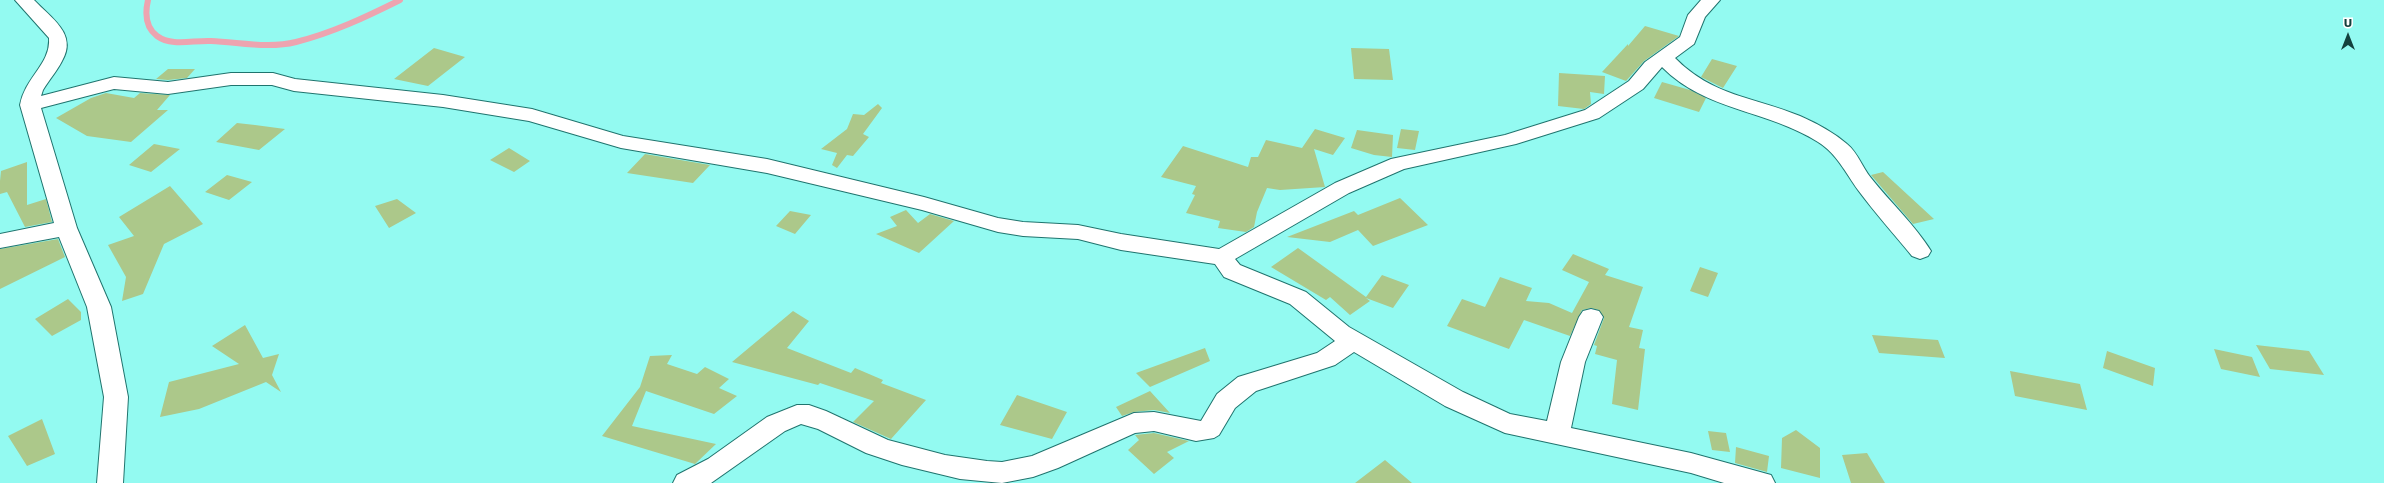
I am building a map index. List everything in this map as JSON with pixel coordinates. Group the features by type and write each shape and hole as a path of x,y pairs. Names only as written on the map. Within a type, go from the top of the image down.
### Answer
{"street":[{"path":"24,0 32,11 55,31 58,40 58,51 50,67 33,91 30,105 66,228 99,307 116,398 110,483"},
{"path":"30,105 114,83 168,88 231,79 273,79 294,85 443,101 532,115 621,142 767,166 924,204 998,225 1023,229 1078,232 1122,242 1222,257 1342,188 1398,164 1509,140 1592,114 1636,85 1652,66 1688,40 1697,15 1711,0"},
{"path":"1664,58 1675,72 1694,85 1717,97 1811,129 1831,142 1847,156 1859,177 1920,251"},
{"path":"0,241 66,228"},
{"path":"1222,257 1232,271 1298,298 1341,333 1454,399 1504,423 1557,433 1563,437 1691,462 1762,483"},
{"path":"1557,433 1573,362 1591,317"},
{"path":"686,483 701,478 738,449 781,421 800,413 812,414 874,445 932,461 988,472 1024,468 1052,460 1128,425 1146,421 1162,421 1185,429 1205,431 1210,428 1226,401 1247,384 1326,359 1354,340"}],"building":[{"path":"1645,26 1679,36 1644,61 1626,81 1602,72 1628,44 1628,46"},
{"path":"434,48 465,57 428,86 394,79"},
{"path":"1351,48 1389,49 1393,80 1354,79"},
{"path":"1712,59 1737,66 1723,88 1701,77"},
{"path":"168,69 195,69 187,78 168,80 156,79"},
{"path":"1559,73 1605,76 1604,94 1590,92 1591,104 1584,109 1558,106"},
{"path":"1662,82 1690,90 1706,98 1699,112 1654,98"},
{"path":"106,93 134,98 140,93 170,95 157,110 168,110 131,142 87,136 56,118 91,98"},
{"path":"878,104 882,108 863,134 869,137 853,156 847,155 837,168 832,165 837,153 821,149 847,129 853,114 864,115"},
{"path":"237,123 285,129 259,150 216,142"},
{"path":"1315,129 1345,138 1333,155 1314,149 1325,187 1280,190 1267,188 1257,212 1254,227 1246,232 1218,228 1220,221 1186,213 1195,195 1192,194 1196,186 1161,177 1183,146 1248,167 1251,157 1258,157 1266,140 1302,148"},
{"path":"1401,129 1419,131 1415,150 1397,148"},
{"path":"1357,130 1393,135 1392,157 1374,155 1351,148"},
{"path":"154,144 180,149 151,172 129,165"},
{"path":"509,148 530,161 514,172 490,160"},
{"path":"645,154 710,165 693,183 627,173"},
{"path":"27,162 27,205 46,199 52,222 25,227 7,192 0,194 0,181 1,171"},
{"path":"1883,172 1934,219 1913,224 1871,175"},
{"path":"227,175 252,182 229,200 205,192"},
{"path":"170,186 203,224 164,244 143,294 122,301 126,277 108,245 134,236 119,217"},
{"path":"1400,198 1428,225 1373,246 1358,230 1330,242 1287,237 1354,211 1358,215"},
{"path":"397,199 416,213 389,228 375,206"},
{"path":"906,210 918,223 930,214 954,221 919,253 876,234 897,226 890,217"},
{"path":"790,211 811,215 795,234 776,226"},
{"path":"58,239 65,257 0,289 0,249"},
{"path":"1298,248 1366,297 1382,275 1409,285 1393,308 1366,298 1370,301 1350,315 1330,297 1326,300 1271,267"},
{"path":"1573,254 1609,269 1605,275 1643,287 1629,327 1643,330 1639,348 1645,349 1638,410 1612,404 1617,360 1595,354 1597,346 1594,345 1604,318 1599,310 1591,308 1582,310 1570,336 1524,320 1509,349 1447,326 1462,299 1485,307 1500,277 1532,288 1526,301 1549,303 1572,313 1589,282 1562,270"},
{"path":"1700,267 1718,273 1708,297 1690,291"},
{"path":"68,299 81,312 81,320 52,336 35,319"},
{"path":"793,311 809,321 787,348 851,373 855,368 883,380 881,383 926,400 891,439 853,422 874,401 820,383 818,385 732,362"},
{"path":"245,325 263,358 279,354 272,375 281,392 266,382 199,409 160,417 169,382 239,364 212,346"},
{"path":"1872,335 1938,340 1945,358 1879,353"},
{"path":"2256,345 2309,351 2324,375 2270,369"},
{"path":"1205,348 1210,361 1150,387 1136,373"},
{"path":"2214,349 2252,357 2260,377 2221,369"},
{"path":"2107,351 2155,368 2153,386 2103,368"},
{"path":"672,355 667,364 697,374 705,367 729,379 719,388 737,396 714,414 646,391 632,426 716,444 695,464 602,436 640,387 650,356"},
{"path":"2010,371 2080,384 2087,410 2015,396"},
{"path":"1150,391 1170,413 1154,410 1134,412 1122,416 1116,407"},
{"path":"1017,395 1067,412 1052,439 1000,425"},
{"path":"42,419 55,454 27,466 8,436"},
{"path":"1796,430 1820,448 1820,478 1781,468 1782,438"},
{"path":"1708,431 1726,433 1730,452 1712,450"},
{"path":"1154,433 1189,441 1167,452 1174,458 1154,474 1128,450 1139,440 1135,435"},
{"path":"1736,447 1769,456 1767,472 1735,463"},
{"path":"1867,453 1885,483 1851,483 1842,455"},
{"path":"1385,460 1412,483 1355,483"}],"waterway":[{"path":"148,0 146,10 148,24 153,32 163,39 176,42 211,41 264,45 296,42 323,34 400,0"}]}
